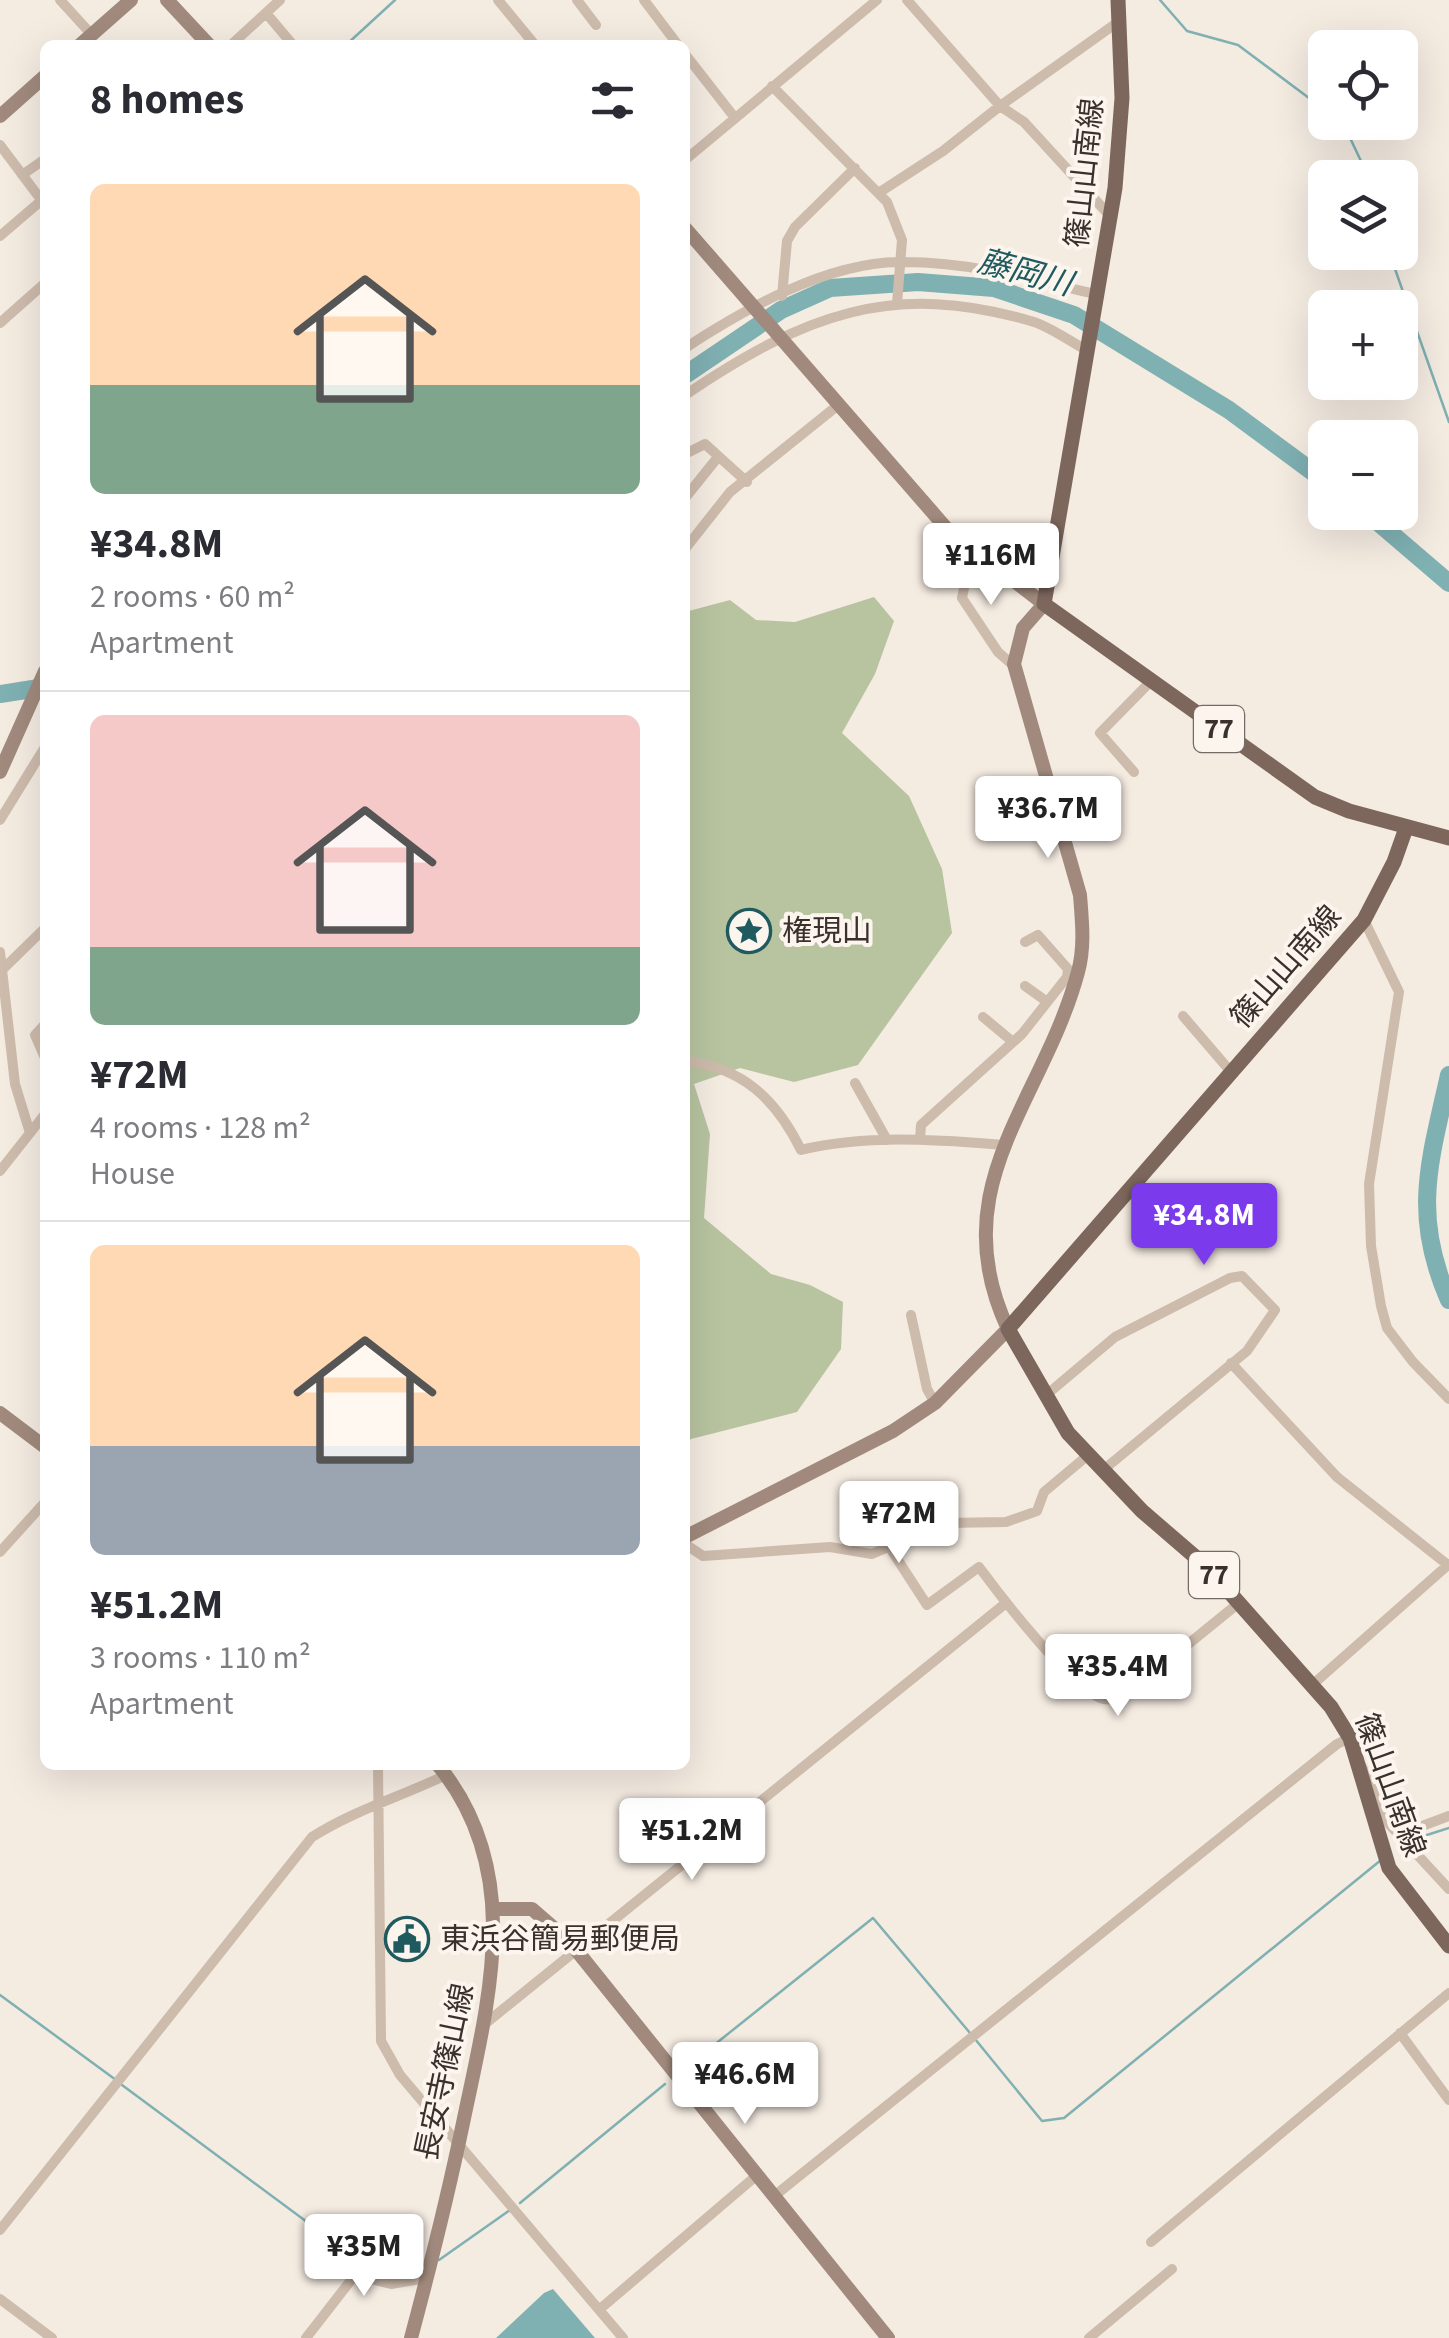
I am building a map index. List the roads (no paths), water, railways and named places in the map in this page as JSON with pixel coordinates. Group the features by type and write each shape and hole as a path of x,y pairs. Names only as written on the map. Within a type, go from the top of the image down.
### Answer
{"main road":[{"name":"篠山山南線","path":"1044,604 1111,217 1122,98 1118,0"},
{"name":"77","path":"1044,604 1315,797 1406,828"},
{"name":"篠山山南線","path":"1406,828 1388,877 1364,920 1008,1328 1045,1396 1087,1456 1240,1602 1312,1686 1350,1738 1389,1868 1449,1946"},
{"path":"1406,828 1449,838"}],"street":[{"path":"60,0 86,40 131,0"},
{"path":"166,0 204,40"},
{"path":"236,40 280,0"},
{"path":"498,0 532,40"},
{"path":"578,0 596,24"},
{"path":"644,0 674,40"},
{"path":"690,156 877,0"},
{"path":"907,0 1000,106 1024,122 1111,217"},
{"path":"266,13 288,40"},
{"path":"880,192 943,152 1118,22"},
{"path":"690,60 735,118"},
{"path":"0,116 40,80"},
{"path":"772,86 880,192 902,240 898,302"},
{"path":"0,145 40,198"},
{"path":"22,175 40,162"},
{"path":"782,296 788,240 795,227 855,168"},
{"path":"0,236 40,204"},
{"path":"690,234 948,529 1044,604 1023,628 1014,668"},
{"path":"690,345 782,296 849,269 898,264 1001,272 1097,299"},
{"path":"0,323 40,287"},
{"path":"690,392 776,336 847,310 898,302 930,303 1037,323 1089,347"},
{"path":"690,543 730,492 837,406"},
{"path":"690,452 705,444 746,482"},
{"path":"690,492 718,457"},
{"path":"690,1538 894,1431 935,1403 1008,1328 994,1298 984,1250 995,1171 1071,979 1083,931 1080,895 1014,668 998,652 962,598 972,549"},
{"path":"1134,772 1100,733 1152,680"},
{"path":"0,772 40,684"},
{"path":"0,820 40,755"},
{"path":"1364,920 1399,992 1370,1184 1371,1246 1381,1306 1387,1328 1449,1399"},
{"path":"2,970 40,933"},
{"path":"1026,942 1038,935 1068,969 1071,979"},
{"path":"0,952 15,1084 30,1133"},
{"path":"920,1138 921,1125 1013,1042 1046,1001 1071,979"},
{"path":"1024,986 1046,1001"},
{"path":"1184,1016 1231,1072"},
{"path":"983,1017 1013,1042"},
{"path":"690,1062 735,1072 754,1084 801,1150 831,1143 920,1138 1006,1145"},
{"path":"855,1083 887,1140"},
{"path":"0,1171 40,1120"},
{"path":"1045,1396 1114,1337 1242,1276 1275,1310 1246,1351 1102,1471"},
{"path":"911,1315 926,1389 935,1403"},
{"path":"1231,1363 1337,1478 1449,1565 1312,1686"},
{"path":"0,1413 40,1444"},
{"path":"690,1545 702,1556 830,1547 872,1554 945,1523 1006,1522 1037,1512 1044,1492 1087,1456"},
{"path":"0,1552 40,1508"},
{"path":"890,1548 927,1605 979,1567 1006,1604 1090,1693 1118,1699 1240,1602"},
{"path":"486,2024 1006,1604"},
{"path":"774,2198 1321,1756 1350,1738"},
{"path":"1358,1762 1403,1840 1449,1889"},
{"path":"378,1770 381,2041 400,2074 623,2338"},
{"path":"0,2230 312,1837 342,1818 379,1807 442,1770"},
{"name":"長安寺篠山線","path":"411,2338 486,2024 496,1946 494,1909 475,1828 442,1770"},
{"path":"1403,1840 1449,1816"},
{"path":"494,1909 532,1909 576,1950 888,2338"},
{"path":"1150,2242 1449,1992"},
{"path":"1400,2033 1449,2100"},
{"path":"600,2309 756,2176"},
{"path":"1089,2338 1172,2269"},
{"path":"306,2338 355,2275 391,2284 427,2278"},
{"path":"0,2299 52,2338"}],"water":[{"path":"553,2289 595,2338 496,2338 544,2293"}],"waterway":[{"path":"351,40 395,0"},
{"path":"1160,0 1187,31 1238,45 1308,97"},
{"path":"1351,140 1360,160"},
{"path":"1395,270 1449,422"},
{"name":"藤岡川","path":"690,372 781,310 830,288 918,282 994,288 1074,315 1229,410 1308,468"},
{"name":"藤岡川","path":"1387,530 1449,583"},
{"name":"藤岡川","path":"0,694 40,688"},
{"path":"1449,1075 1431,1161 1427,1214 1437,1269 1449,1300"},
{"path":"1408,1841 1449,1828"},
{"path":"975,2039 1042,2121 1064,2118 1381,1860"},
{"path":"684,2069 873,1918 970,2033"},
{"path":"0,1995 116,2080"},
{"path":"520,2203 665,2084"},
{"path":"122,2085 380,2276 419,2266"},
{"path":"439,2260 510,2210"}],"place":[{"name":"権現山","path":"749,931"},
{"name":"東浜谷簡易郵便局","path":"407,1939"}]}
